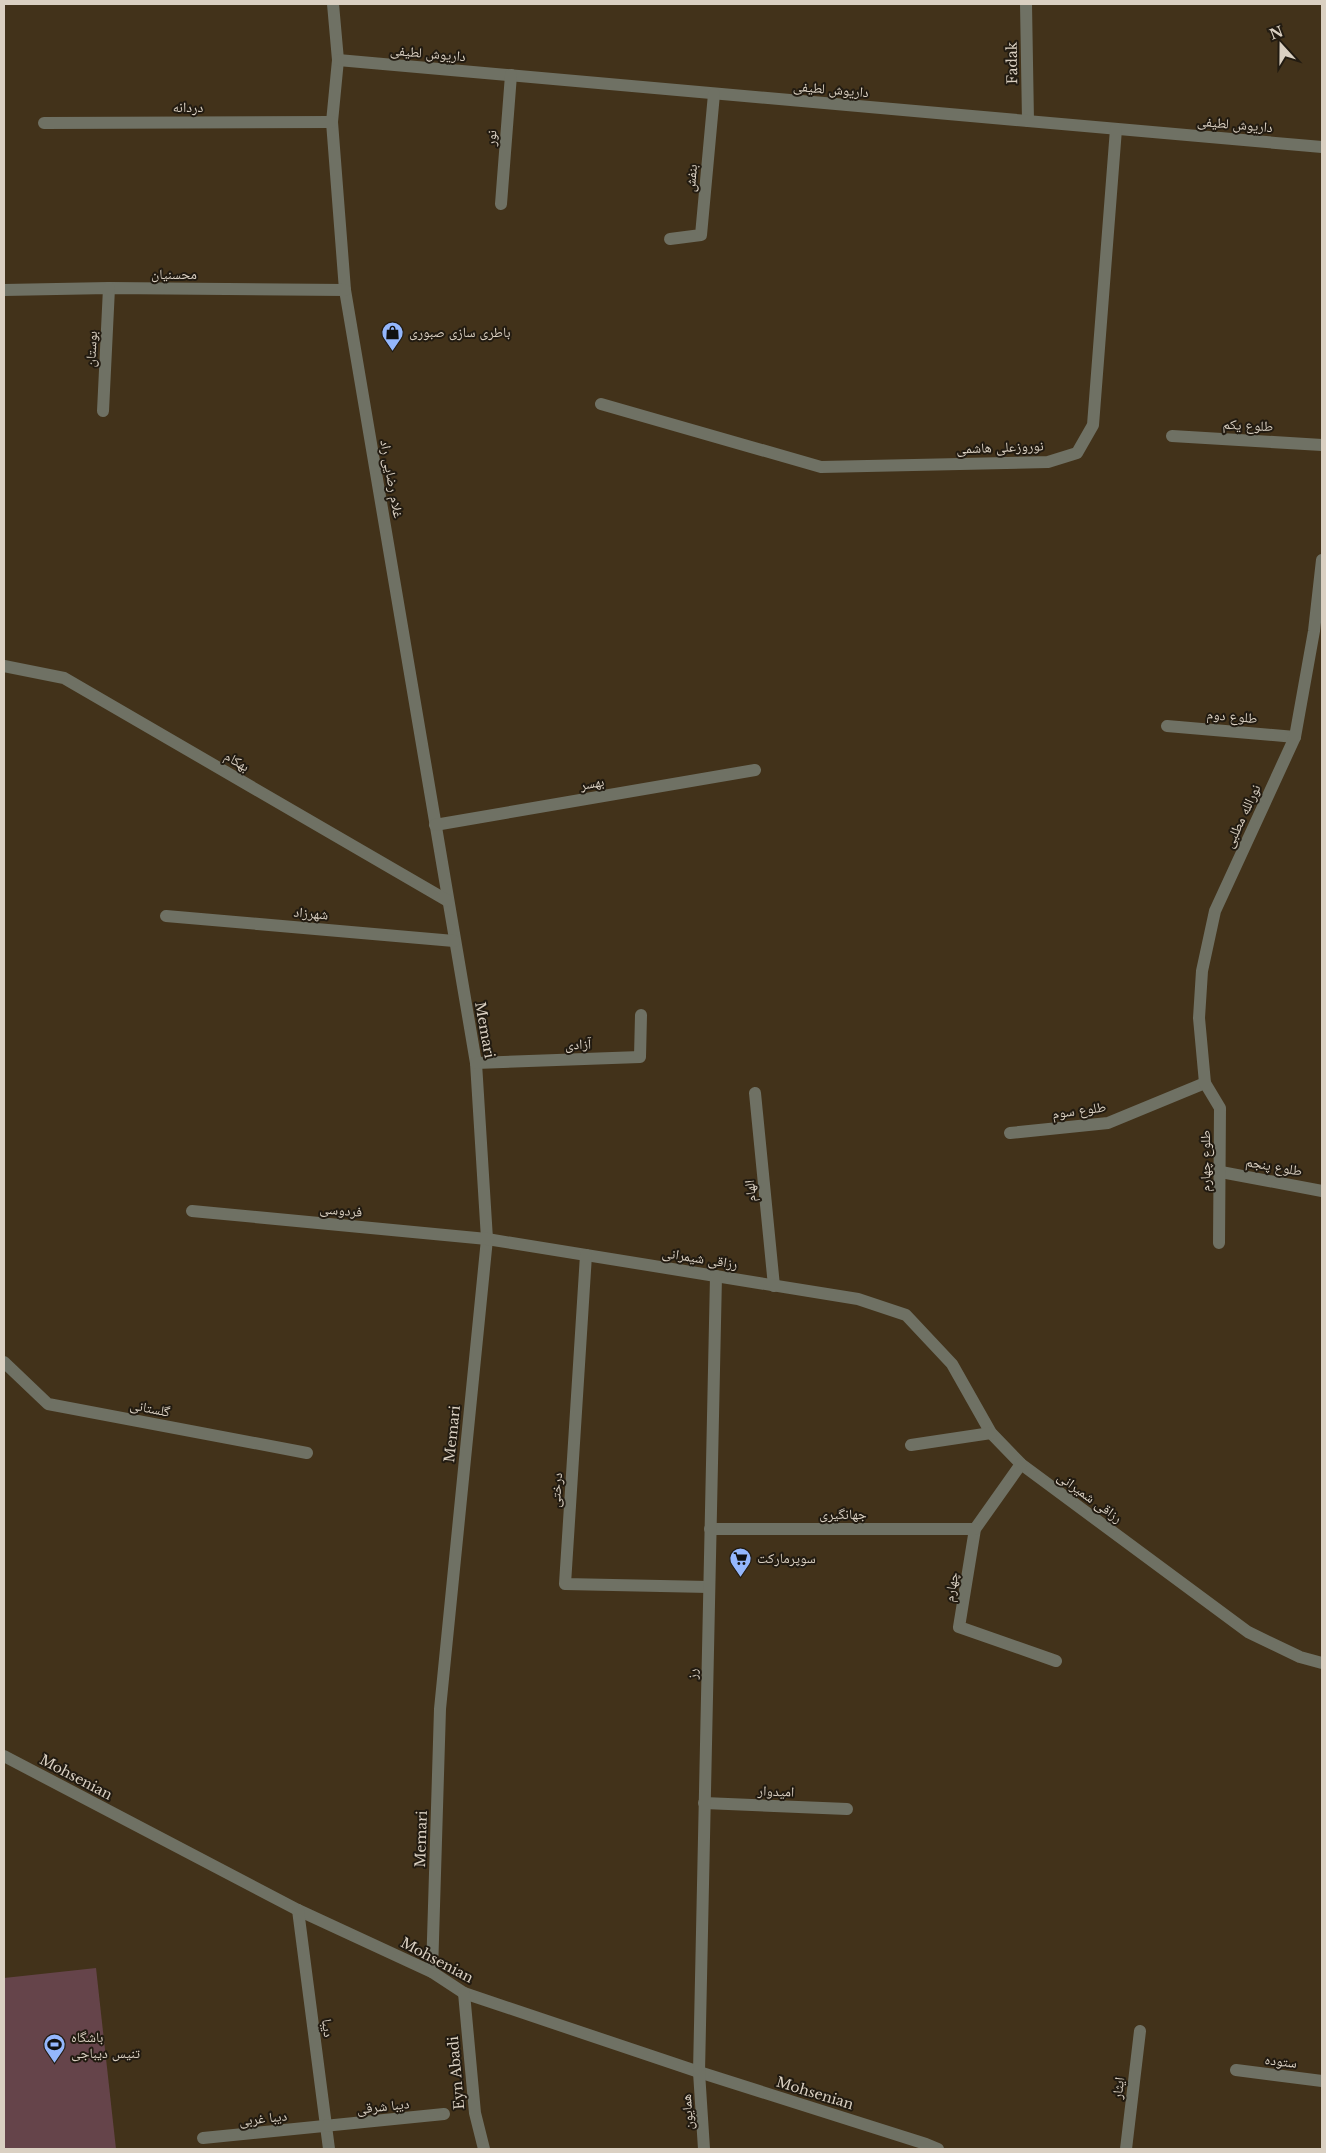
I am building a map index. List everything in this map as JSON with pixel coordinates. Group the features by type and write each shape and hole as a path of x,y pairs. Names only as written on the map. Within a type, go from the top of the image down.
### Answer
{"street":[{"name":"غلام رضایی راد","path":"333,4 338,60 332,122 344,290 448,901"},
{"name":"Fadak","path":"1026,4 1028,121"},
{"name":"داریوش لطیفی","path":"338,60 1322,147"},
{"name":"نور","path":"501,204 511,75"},
{"name":"بنفش","path":"670,239 701,235 714,94"},
{"name":"دردانه","path":"44,123 332,122"},
{"name":"نوروزعلی هاشمی","path":"602,404 820,467 1048,462 1076,453 1093,425 1116,129"},
{"name":"محسنیان","path":"4,290 109,288 344,290"},
{"name":"بوستان","path":"102,411 109,288"},
{"name":"طلوع یکم","path":"1172,436 1322,444"},
{"name":"نورالله مطلبی","path":"1205,1083 1200,1018 1202,970 1215,911 1295,737 1314,631 1322,560"},
{"name":"بهکام","path":"4,666 64,678 448,901"},
{"name":"طلوع دوم","path":"1167,726 1295,737"},
{"name":"بهسر","path":"434,825 755,770"},
{"name":"Memari","path":"432,1972 440,1709 487,1239 476,1063 448,901"},
{"name":"شهرزاد","path":"166,916 454,941"},
{"name":"آزادی","path":"476,1063 640,1057 641,1015"},
{"name":"طلوع سوم","path":"1010,1133 1108,1122 1205,1083"},
{"name":"طلوع چهارم","path":"1205,1083 1220,1108 1219,1243"},
{"name":"الهام","path":"755,1093 774,1286"},
{"name":"طلوع پنجم","path":"1221,1172 1322,1190"},
{"name":"فردوسی","path":"192,1211 487,1239"},
{"name":"رزاقی شیمرانی","path":"487,1239 858,1299 906,1315"},
{"name":"درختی","path":"586,1255 565,1584 709,1586"},
{"name":"رز","path":"699,2072 716,1276"},
{"name":"رزاقی شمیرانی","path":"906,1315 952,1364 991,1433 1021,1464 1248,1632 1300,1657 1322,1663"},
{"name":"گلستانی","path":"4,1362 48,1404 306,1453"},
{"path":"912,1445 991,1433"},
{"name":"چهارم","path":"1021,1464 975,1530 959,1627 1056,1661"},
{"name":"جهانگیری","path":"710,1529 975,1530"},
{"name":"Mohsenian","path":"4,1756 298,1910 432,1972 464,1993 699,2072 938,2149"},
{"name":"امیدوار","path":"704,1803 847,1809"},
{"name":"دیبا","path":"298,1910 329,2149"},
{"name":"Eyn Abadi","path":"464,1993 475,2113 484,2149"},
{"name":"ایثار","path":"1126,2149 1140,2031"},
{"name":"ستوده","path":"1236,2070 1322,2081"},
{"name":"همایون","path":"699,2072 704,2149"},
{"name":"دیبا شرقی","path":"326,2126 444,2114"},
{"name":"دیبا غربی","path":"203,2138 326,2126"}],"shaded area":[{"name":"باشگاه تنیس دیباجی","path":"96,1968 116,2149 4,2149 4,1978"}],"place":[{"name":"باطری سازی صبوری","path":"393,351"},
{"name":"سوپرمارکت","path":"741,1577"},
{"name":"باشگاه تنیس دیباجی","path":"55,2064"}]}
